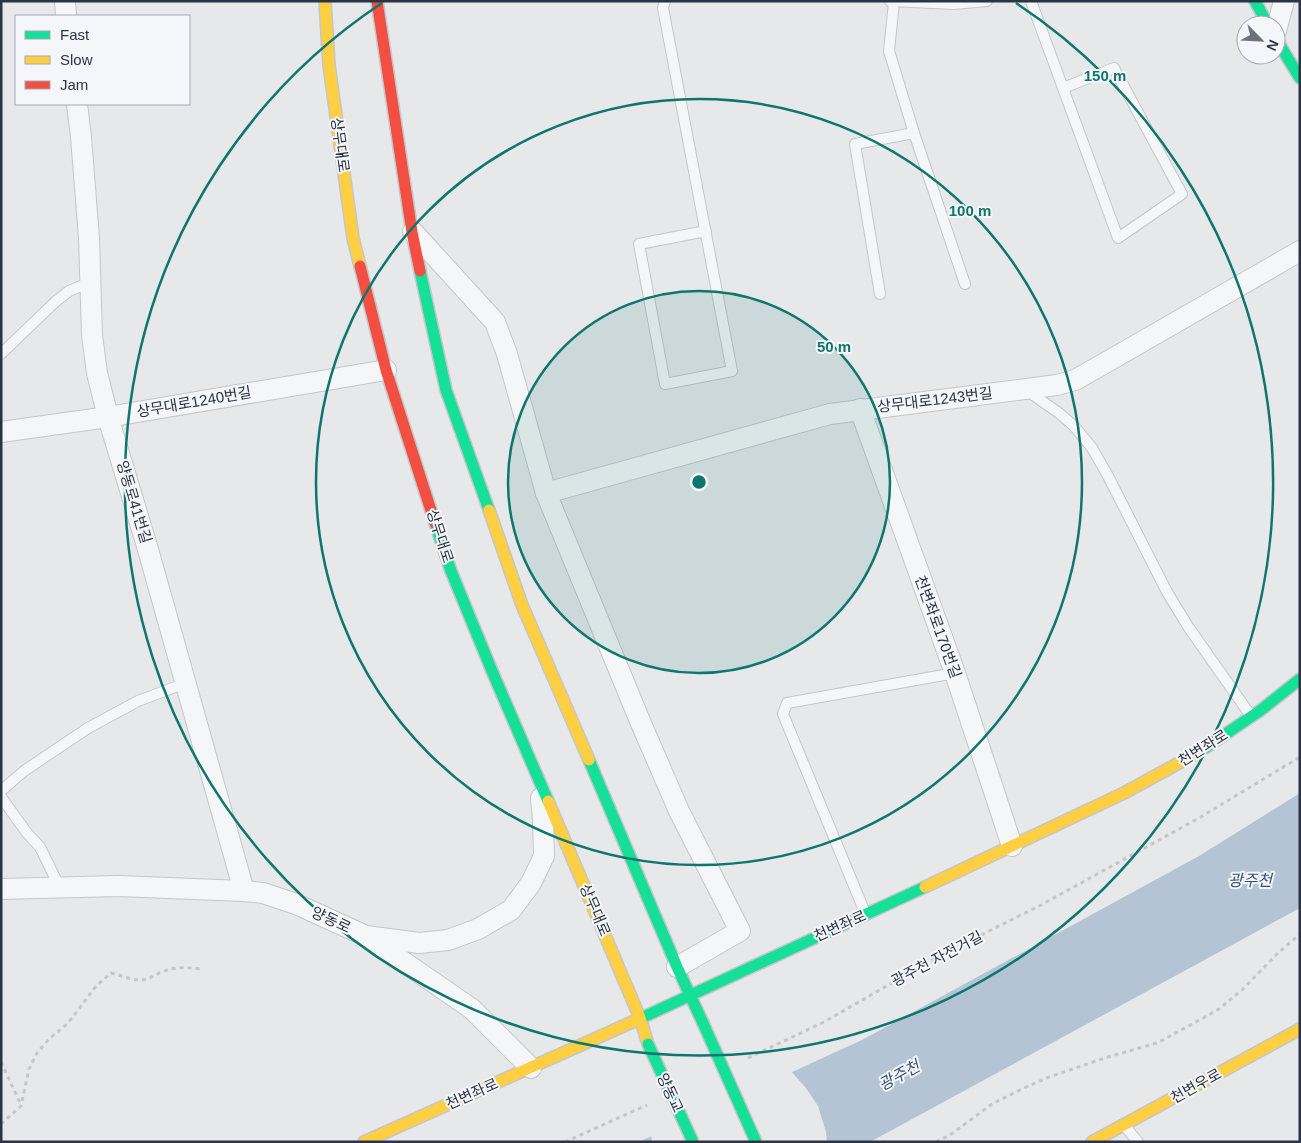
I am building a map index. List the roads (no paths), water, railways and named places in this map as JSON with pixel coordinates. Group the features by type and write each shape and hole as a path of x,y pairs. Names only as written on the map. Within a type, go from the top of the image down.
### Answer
{"street":[{"path":"65,1 66,15"},
{"name":"상무대로","path":"325,1 329,65 353,238 386,370 451,572 640,1018 648,1044"},
{"path":"377,1 412,232 446,390 518,596 677,967 756,1142"},
{"path":"1255,1 1263,15"},
{"path":"1280,15 1284,1"},
{"path":"1286,55 1300,78"},
{"name":"양동로41번길","path":"77,105 89,238 92,335 97,373 108,417 148,546 244,891"},
{"path":"412,232 495,322 507,354 546,493 679,811 740,931 677,967"},
{"name":"상무대로1243번길","path":"546,493 830,414 1056,385 1075,380 1300,251"},
{"name":"상무대로1240번길","path":"1,432 108,417 386,370"},
{"name":"천변좌로170번길","path":"860,409 955,673 1012,846"},
{"name":"천변좌로","path":"364,1142 866,915 1124,793 1204,749 1251,717 1300,679"},
{"name":"양동로","path":"1,889 118,886 263,893 296,904 366,936 419,943 448,940 478,929 510,910 531,883 544,856 543,820 538,776"},
{"path":"366,936 472,1009 531,1068"},
{"name":"천변우로","path":"1092,1142 1300,1029"},
{"name":"양동교","path":"648,1044 693,1142"}],"lane":[{"path":"665,1 663,8 706,231 732,371 665,384 639,244 706,231"},
{"path":"965,284 889,51 892,2 954,4 987,1"},
{"path":"1030,1 1118,238 1182,194 1114,68 1063,88"},
{"path":"880,294 855,144 914,132"},
{"path":"1,354 69,291 91,282"},
{"path":"1025,389 1074,426 1092,448 1167,592 1189,628 1251,717"},
{"path":"866,915 783,714 787,703 955,673"},
{"path":"1,791 24,771 88,728 138,701 186,683"},
{"path":"1,797 27,833 40,847 60,888"},
{"path":"1124,1125 1138,1142"}],"water":[{"name":"광주천","path":"1300,793 1300,908 870,1142 639,1142 862,1040 1199,856"}]}
